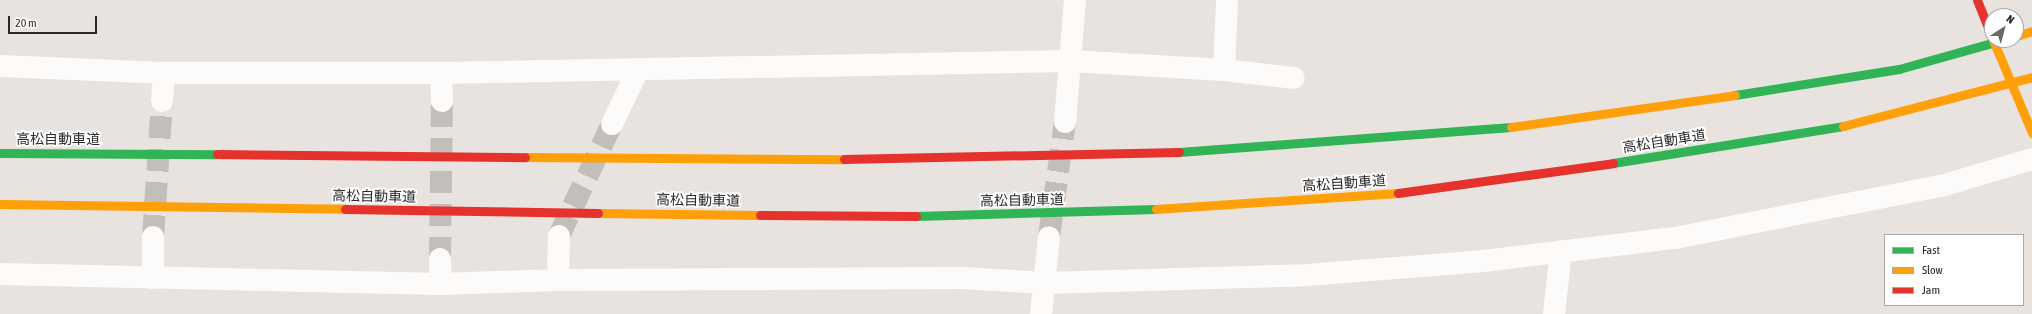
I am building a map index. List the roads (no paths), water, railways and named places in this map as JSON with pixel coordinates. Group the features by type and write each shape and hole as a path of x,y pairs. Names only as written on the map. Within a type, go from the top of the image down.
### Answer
{"main road":[{"path":"1976,0 1984,18"},
{"name":"高松自動車道","path":"0,153 881,159 1142,155 1551,124 1899,69 1984,45"},
{"path":"1996,48 2032,133"},
{"name":"高松自動車道","path":"0,204 883,217 1115,212 1384,195 1557,172 1873,121 2032,77"}],"street":[{"path":"1065,122 1075,0"},
{"path":"1224,70 1227,0"},
{"path":"0,66 164,73 441,73 1069,61 1224,70 1294,78"},
{"path":"612,124 638,70"},
{"path":"162,101 164,73"},
{"path":"441,73 442,101"},
{"path":"0,274 441,284 558,280 963,278 1045,283 1307,275 1561,251 1675,238 1926,189 2032,159"},
{"path":"558,280 559,236"},
{"path":"153,237 153,278"},
{"path":"1041,314 1049,237"},
{"path":"1554,314 1561,251"},
{"path":"440,259 441,284"}],"tunnel":[{"path":"153,237 162,101"},
{"path":"440,259 442,101"},
{"path":"1049,237 1065,122"},
{"path":"559,236 612,124"}]}
